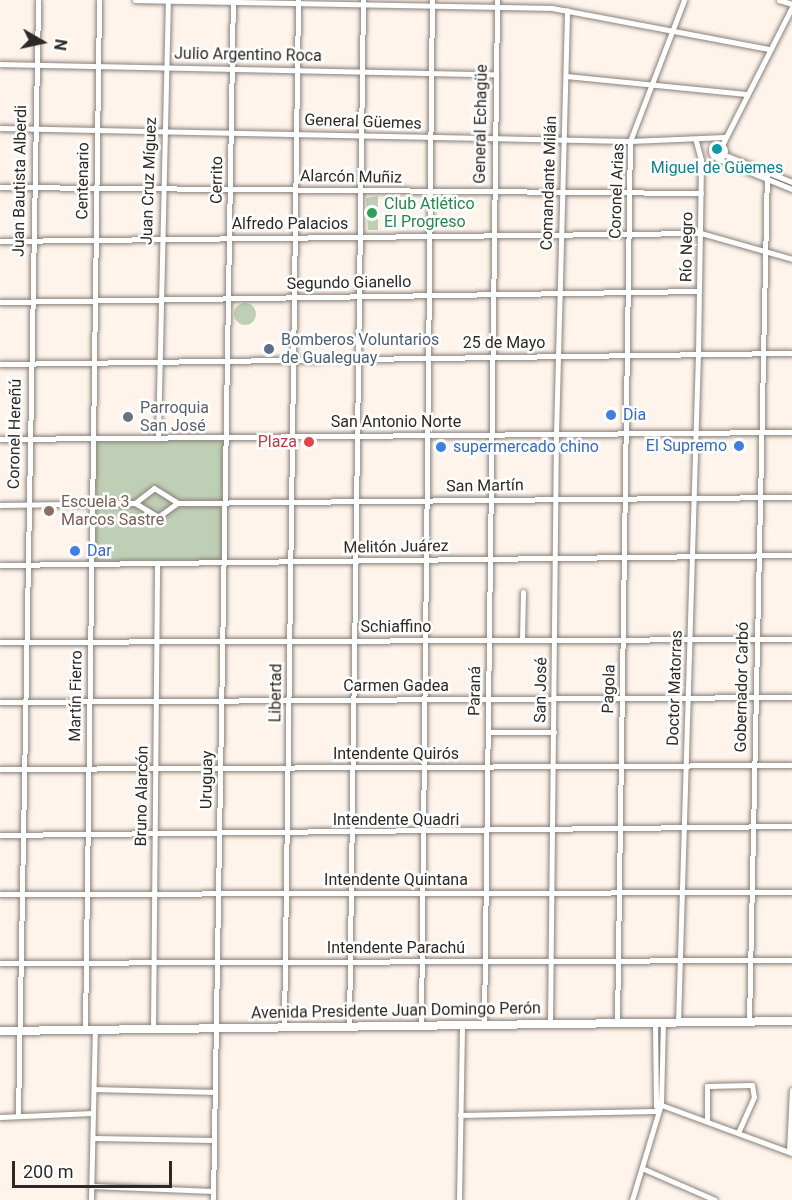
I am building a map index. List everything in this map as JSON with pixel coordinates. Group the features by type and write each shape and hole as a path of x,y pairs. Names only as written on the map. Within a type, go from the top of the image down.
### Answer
{"highway":[{"name":"Avenida Presidente Juan Domingo Perón","path":"0,1031 792,1022"}],"street":[{"name":"Juan Bautista Alberdi","path":"30,363 32,187 38,0"},
{"name":"Centenario","path":"94,363 99,0"},
{"path":"135,0 432,3 552,8 770,49"},
{"name":"Juan Cruz Míguez","path":"159,362 168,0"},
{"name":"General Echagüe","path":"492,357 497,0"},
{"path":"552,8 556,0"},
{"name":"Coronel Arias","path":"628,356 630,141 650,83 684,0"},
{"path":"725,155 722,145 792,5 779,0"},
{"name":"Cerrito","path":"230,360 233,1"},
{"name":"Libertad","path":"284,1028 298,2"},
{"path":"349,1027 360,358 363,2"},
{"path":"421,1026 422,641 426,500 429,191 432,137 432,3"},
{"name":"Comandante Milán","path":"557,356 567,10"},
{"name":"Julio Argentino Roca","path":"0,64 496,74"},
{"path":"566,76 746,94"},
{"name":"General Güemes","path":"0,128 630,141 696,141 726,137"},
{"name":"Río Negro","path":"696,141 701,152 699,354"},
{"path":"701,152 714,145 722,145"},
{"path":"714,145 716,158"},
{"path":"701,152 792,182"},
{"path":"716,158 725,155 792,189"},
{"name":"Gobernador Carbó","path":"749,1022 766,175"},
{"name":"Alarcón Muñiz","path":"0,187 701,194"},
{"name":"Alfredo Palacios","path":"0,241 701,233 792,259"},
{"name":"Segundo Gianello","path":"0,302 699,291"},
{"name":"25 de Mayo","path":"0,364 294,358 792,353"},
{"name":"Doctor Matorras","path":"678,1023 699,354"},
{"name":"San José","path":"550,1024 557,356"},
{"name":"Pagola","path":"617,1024 628,356"},
{"name":"Paraná","path":"484,1025 492,357"},
{"name":"Uruguay","path":"213,1200 230,360"},
{"path":"158,437 159,362"},
{"name":"Coronel Hereñú","path":"18,1116 30,363"},
{"name":"Martín Fierro","path":"84,1030 94,363"},
{"name":"San Antonio Norte","path":"0,439 792,432"},
{"name":"San Martín","path":"135,503 154,488 178,503 792,496"},
{"name":"San Martín","path":"0,505 135,503 158,517 178,503"},
{"name":"Melitón Juárez","path":"0,565 792,555"},
{"name":"Bruno Alarcón","path":"153,1029 157,563"},
{"path":"522,640 523,592"},
{"name":"Schiaffino","path":"0,642 792,639"},
{"name":"Carmen Gadea","path":"0,702 792,697"},
{"path":"488,732 554,732"},
{"name":"Intendente Quirós","path":"0,769 792,765"},
{"name":"Intendente Quadri","path":"0,835 553,832 792,826"},
{"name":"Intendente Quintana","path":"0,894 792,892"},
{"name":"Intendente Parachú","path":"0,963 792,960"},
{"path":"632,1200 644,1169 655,1129 658,1103 659,1024"},
{"path":"459,1200 462,1026"},
{"path":"91,1200 96,1030"},
{"path":"707,1119 707,1086 752,1085 754,1096 740,1131"},
{"path":"94,1089 215,1092"},
{"path":"658,1103 740,1131 790,1152 792,1090"},
{"path":"655,1129 658,1103"},
{"path":"460,1115 656,1111"},
{"path":"0,1117 93,1113"},
{"path":"93,1138 214,1140"},
{"path":"644,1169 715,1200"},
{"path":"91,1186 213,1191"}],"green space":[{"name":"Club Atlético El Progreso","path":"378,196 378,230 368,230 366,198"},
{"path":"245,303 253,306 256,314 253,322 245,325 237,322 234,314 237,306"},
{"path":"93,437 228,437 228,564 93,564"}],"place":[{"name":"Miguel de Güemes","path":"717,149"},
{"name":"Club Atlético El Progreso","path":"372,213"},
{"name":"Bomberos Voluntarios de Gualeguay","path":"269,349"},
{"name":"Dia","path":"611,415"},
{"name":"Parroquia San José","path":"128,417"},
{"name":"Plaza","path":"309,442"},
{"name":"El Supremo","path":"739,446"},
{"name":"supermercado chino","path":"441,447"},
{"name":"Escuela 3 Marcos Sastre","path":"49,511"},
{"name":"Dar","path":"75,551"}]}
